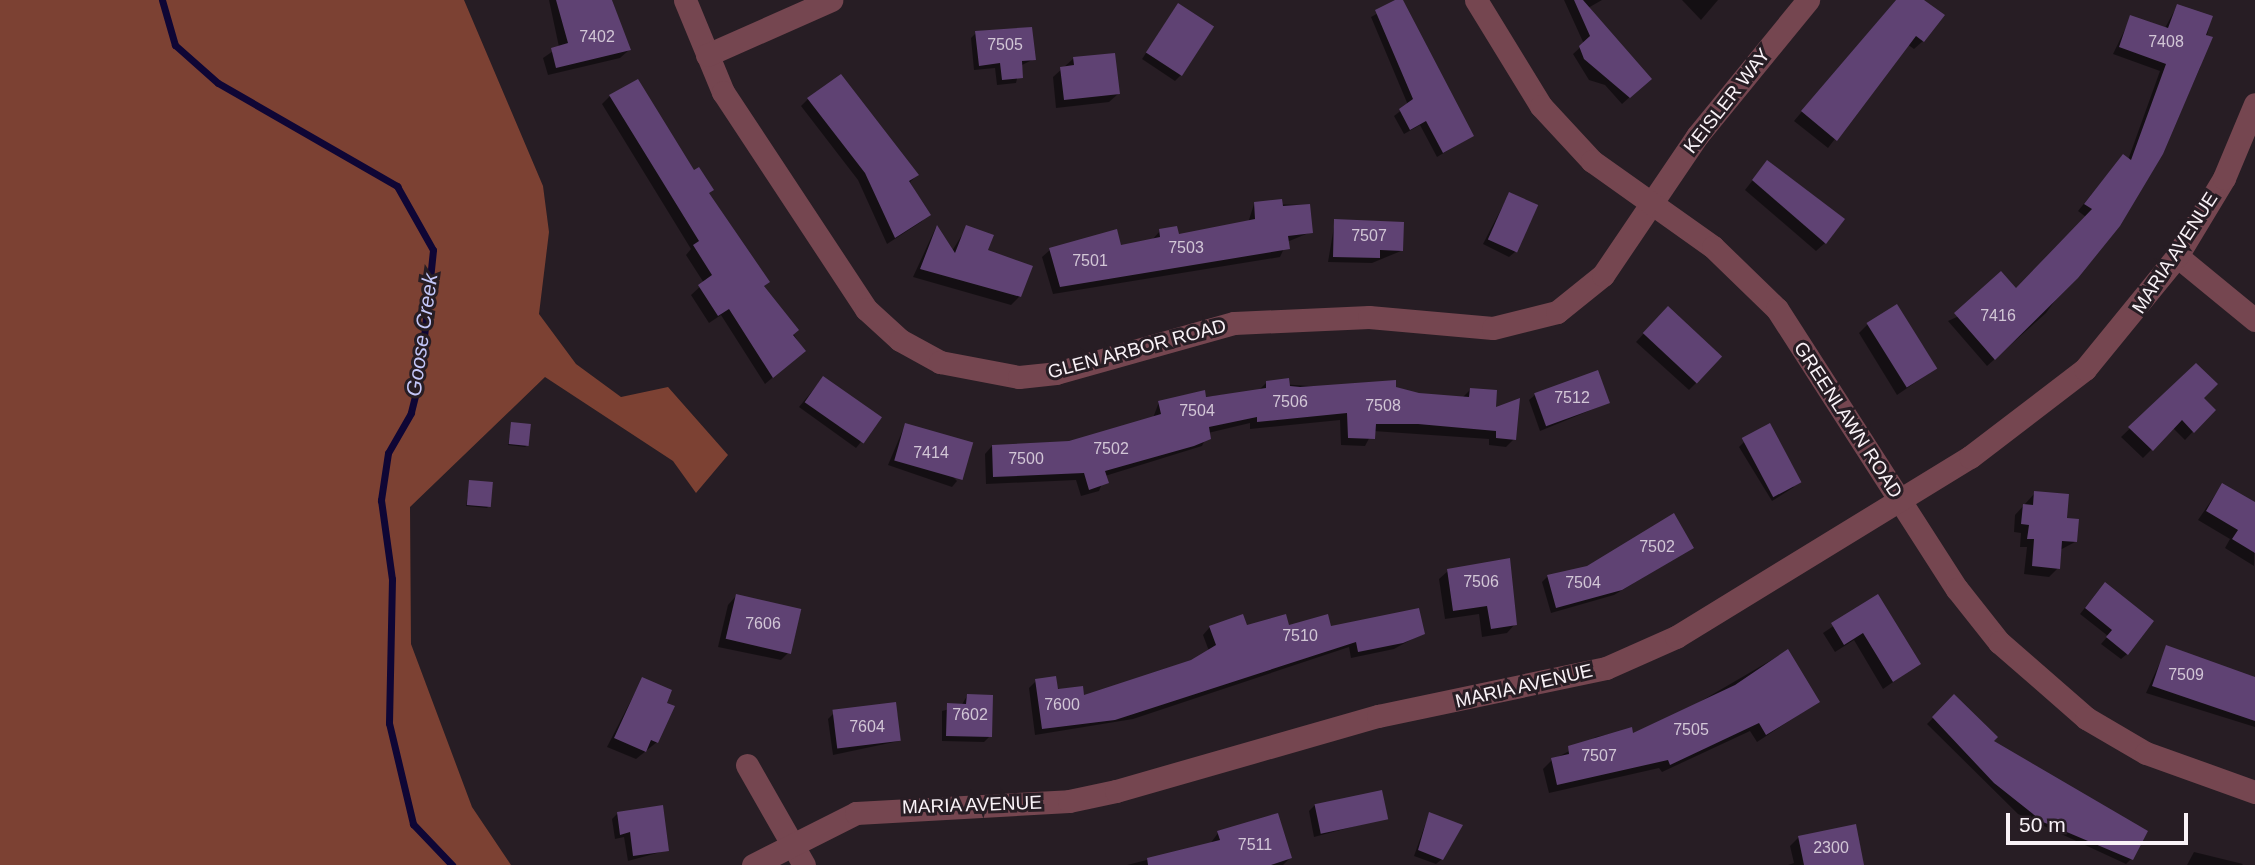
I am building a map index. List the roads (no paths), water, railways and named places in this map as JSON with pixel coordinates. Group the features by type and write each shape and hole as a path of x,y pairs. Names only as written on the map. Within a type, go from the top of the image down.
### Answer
{"street":[{"name":"GLEN ARBOR ROAD","path":"685,0 723,92 866,309 920,352 982,374 1056,373 1167,338 1298,316 1513,326 1557,312 1588,291 1651,206"},
{"path":"707,55 831,0"},
{"name":"GREENLAWN ROAD","path":"1476,0 1541,106 1592,161 1724,256 1777,309 1958,589 2036,680 2146,753 2255,792"},
{"name":"KEISLER WAY","path":"1651,206 1704,127 1808,0"},
{"name":"MARIA AVENUE","path":"754,865 790,842 875,808 1069,801 1115,791 1340,725 1606,668 1676,637 1900,500 2029,416 2085,369 2177,256 2224,178 2255,104"},
{"path":"2177,256 2255,320"},
{"path":"747,765 804,865"}],"waterway":[{"name":"Goose Creek","path":"162,0 175,45 218,83 397,186 433,250 420,376 411,413 388,453 381,500 392,579 389,723 413,824 452,865"}]}
